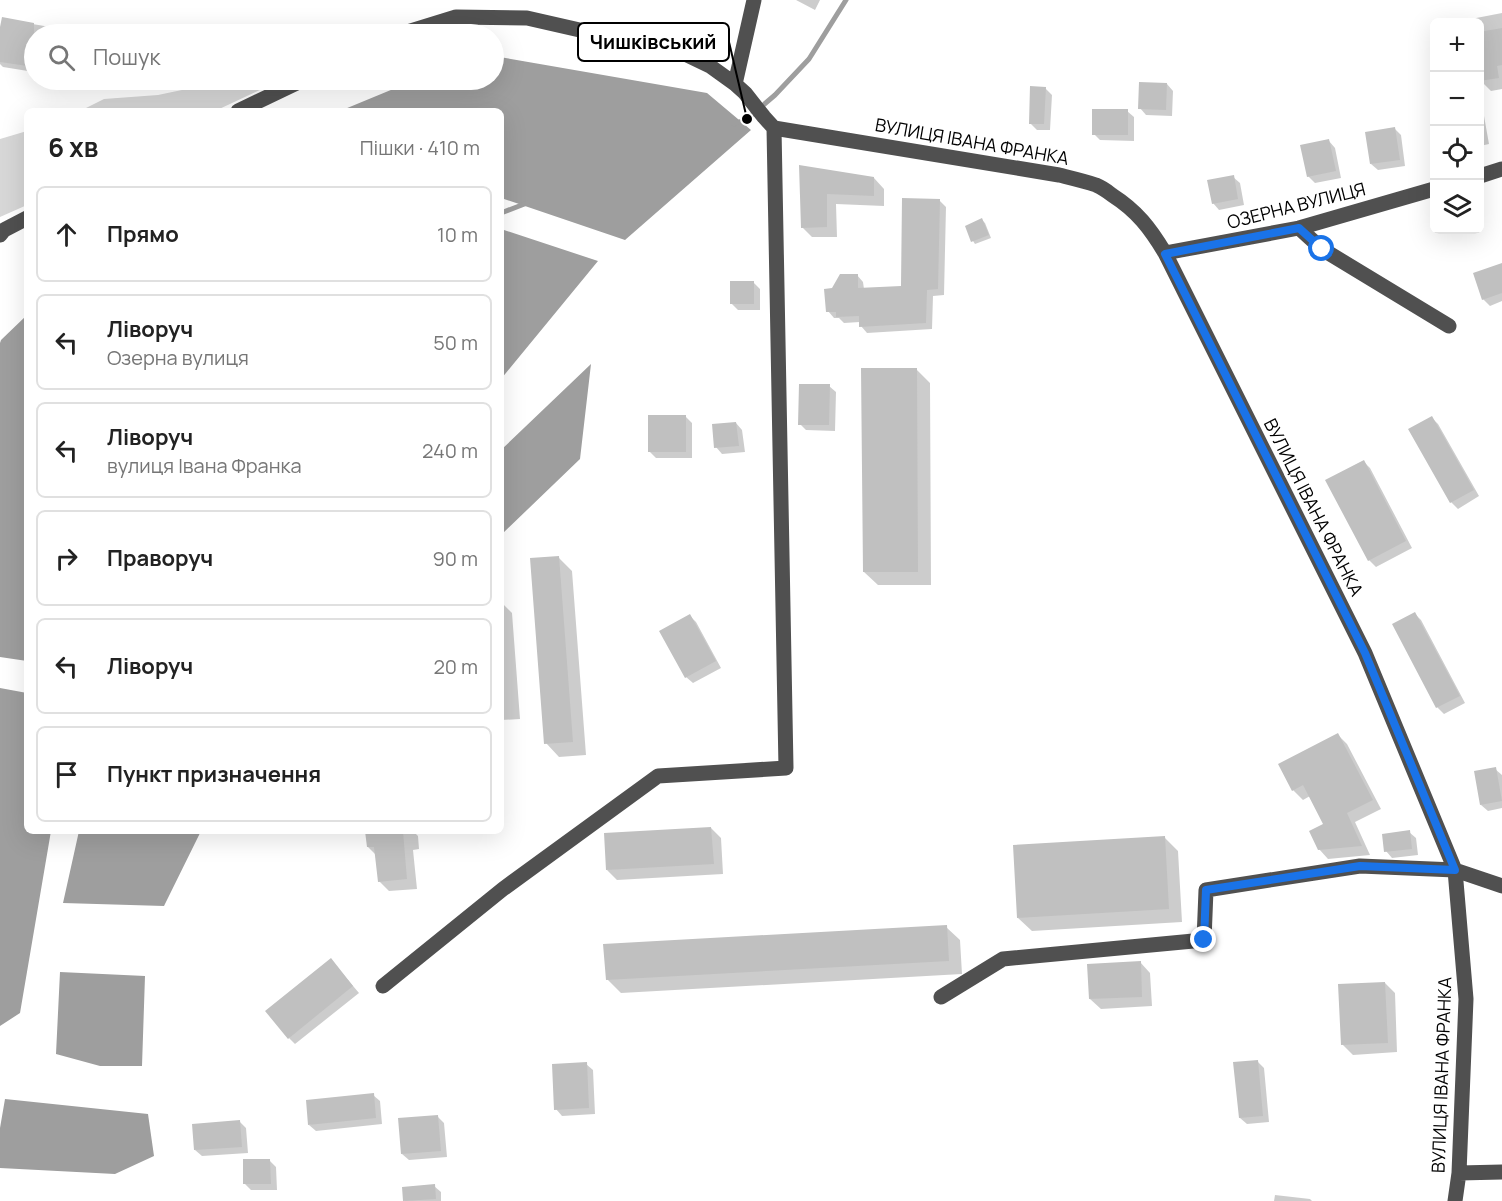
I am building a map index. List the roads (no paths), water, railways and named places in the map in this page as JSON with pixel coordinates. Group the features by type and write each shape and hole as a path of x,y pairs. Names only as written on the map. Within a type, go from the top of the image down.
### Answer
{"street":[{"path":"740,88 754,0"},
{"path":"383,986 503,890 658,776 786,768 769,122 740,88 710,66 685,54 527,18 456,17 433,24"},
{"path":"244,108 282,90"},
{"name":"ВУЛИЦЯ ІВАНА ФРАНКА","path":"769,122 1080,180 1098,186 1131,209 1149,228 1165,254 1365,653 1455,870 1466,999 1459,1173 1455,1201"},
{"path":"1484,174 1502,169"},
{"name":"ОЗЕРНА ВУЛИЦЯ","path":"1165,254 1299,228 1430,190"},
{"path":"0,235 4,230 24,220"},
{"path":"1299,228 1322,249 1449,326"},
{"path":"940,997 1003,959 1204,940 1206,890 1360,866 1455,870 1502,886"},
{"path":"1459,1173 1502,1172"}],"waterway":[{"path":"734,124 747,119 775,95 809,59 846,0"},
{"path":"504,212 527,203"}],"place":[{"name":"Чишківський","path":"747,119"}]}
